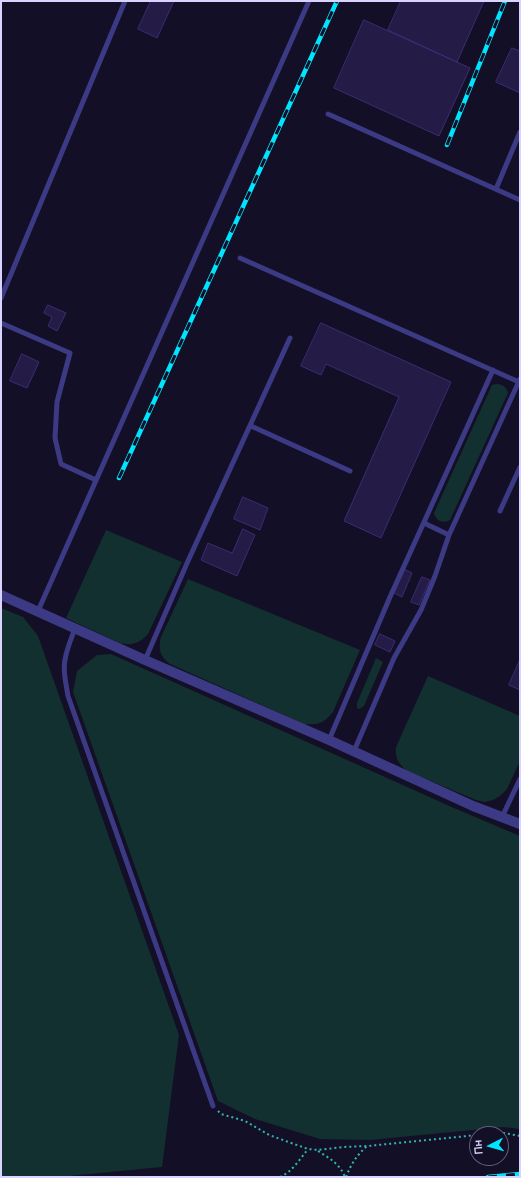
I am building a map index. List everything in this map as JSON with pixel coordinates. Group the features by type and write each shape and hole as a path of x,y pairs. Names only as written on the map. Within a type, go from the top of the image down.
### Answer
{"street":[{"path":"1,595 354,751 473,806 520,823"}],"lane":[{"path":"1,298 124,1"},
{"path":"38,611 309,1"},
{"path":"328,114 520,200"},
{"path":"496,189 520,132"},
{"path":"240,258 492,370 519,380 449,535 435,576 421,610 394,658 354,751"},
{"path":"1,323 70,353 57,402 55,438 61,464 96,480"},
{"path":"146,660 188,561 290,338"},
{"path":"329,740 390,597 492,370"},
{"path":"251,426 350,471"},
{"path":"500,512 520,467"},
{"path":"424,523 449,535"},
{"path":"75,628 65,662 65,681 68,696 213,1106"},
{"path":"502,817 520,780"}],"path":[{"path":"213,1106 221,1114 245,1121 270,1135 308,1149 318,1150 368,1146 469,1136"},
{"path":"509,1134 520,1136"},
{"path":"346,1177 355,1158 368,1146"},
{"path":"280,1177 286,1174 299,1161 308,1149"},
{"path":"318,1150 333,1160 346,1177"}],"green space":[{"path":"496,384 504,386 508,393 450,520 442,522 436,518 434,513 492,385"},
{"path":"106,530 182,562 148,634 136,643 120,643 66,618"},
{"path":"188,579 360,650 330,716 321,722 304,724 170,664 164,659 160,649 161,637"},
{"path":"1,608 23,617 38,636 179,1035 162,1167 59,1177 1,1177"},
{"path":"111,654 454,808 520,836 520,1129 509,1128 509,1126 469,1126 469,1130 370,1140 320,1139 255,1119 218,1101 73,692 77,671 97,655"},
{"path":"376,658 383,662 364,706 359,709 357,708 357,703"},
{"path":"428,676 520,716 520,761 507,789 493,800 485,802 476,800 407,771 398,760 396,747"}],"building":[{"path":"151,1 174,1 157,38 138,29"},
{"path":"401,1 484,1 457,62 388,30"},
{"path":"364,20 470,68 439,136 334,88"},
{"path":"512,48 520,51 520,93 496,82"},
{"path":"48,305 66,313 57,331 48,326 52,317 44,313"},
{"path":"321,323 451,382 381,538 344,521 399,397 326,364 321,375 301,366"},
{"path":"22,354 39,362 27,388 10,381"},
{"path":"243,497 268,508 260,530 234,519"},
{"path":"243,529 255,535 237,576 201,560 208,543 232,553"},
{"path":"404,569 412,573 402,597 394,593"},
{"path":"422,577 430,580 419,605 411,602"},
{"path":"380,634 395,641 390,652 375,645"},
{"path":"520,660 520,690 509,685"}],"railway":[{"path":"119,478 337,1"},
{"path":"447,145 505,1"},
{"path":"488,1177 520,1174"}]}
